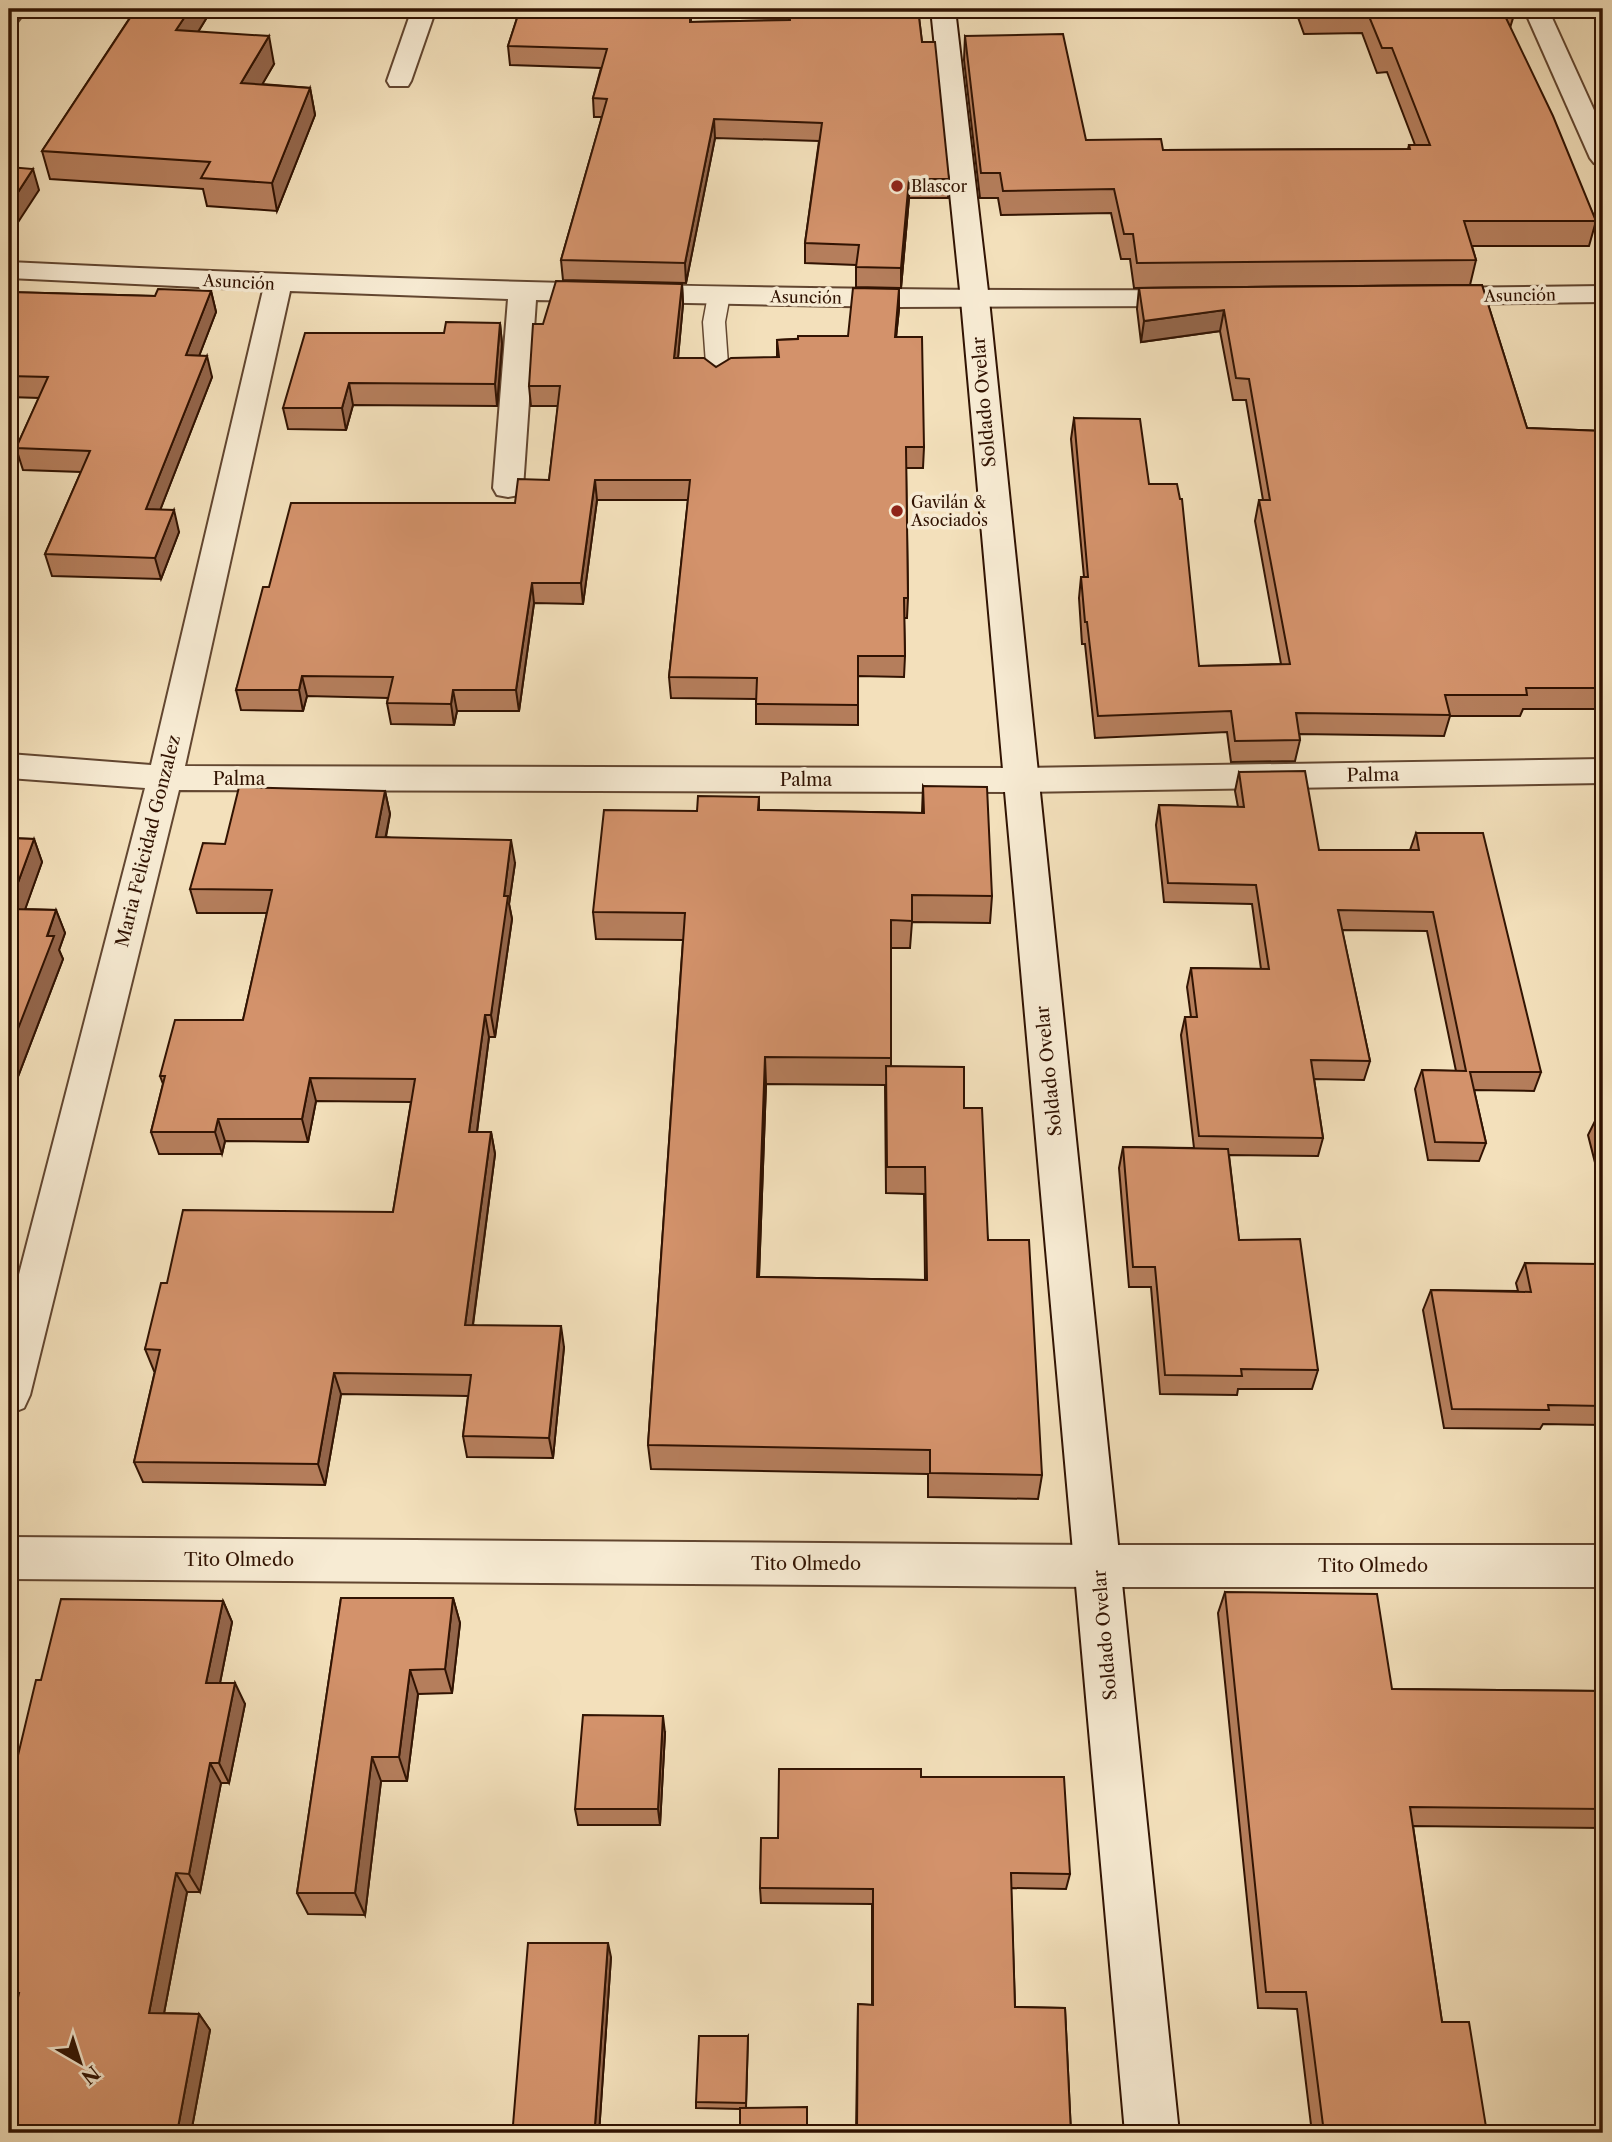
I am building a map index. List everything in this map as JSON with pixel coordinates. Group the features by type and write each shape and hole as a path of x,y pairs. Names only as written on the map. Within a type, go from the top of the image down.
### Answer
{"street":[{"path":"9,17 15,9"},
{"path":"399,81 424,9"},
{"name":"Soldado Ovelar","path":"943,9 975,300 1152,2133"},
{"path":"1536,9 1603,158"},
{"name":"Asunción","path":"9,270 278,284 719,295 975,300 1212,298"},
{"name":"Maria Felicidad Gonzalez","path":"9,1395 165,778 278,284"},
{"path":"508,488 523,290"},
{"name":"Asunción","path":"1408,296 1603,294"},
{"name":"Palma","path":"9,766 165,778 1021,780 1603,771"},
{"name":"Tito Olmedo","path":"9,1558 1098,1566 1603,1566"}],"lane":[{"path":"718,378 714,322 719,295"}],"building":[{"path":"136,9 190,9 176,30 269,36 241,83 310,88 272,183 201,178 210,162 42,151"},
{"path":"520,9 690,9 690,22 790,20 789,9 918,9 922,42 935,42 949,179 909,179 901,268 856,267 859,245 805,243 822,123 714,119 685,263 561,260 607,99 593,98 607,49 508,46"},
{"path":"1366,9 1508,9 1513,18 1506,18 1553,116 1596,221 1464,221 1476,260 1137,263 1133,234 1124,234 1114,189 1003,191 1000,173 981,173 965,36 1063,34 1086,140 1161,139 1163,150 1410,149 1409,145 1430,145 1392,48 1382,48"},
{"path":"9,167 33,169 9,206"},
{"path":"556,281 682,284 674,358 704,358 716,367 731,358 779,357 777,340 798,339 798,336 848,336 853,288 899,289 895,337 922,337 924,447 906,447 908,598 904,598 905,656 858,656 858,705 756,704 757,678 669,677 690,480 595,480 581,583 532,583 516,690 453,690 451,704 387,703 393,677 302,676 299,690 236,690 263,587 269,587 291,503 515,503 518,479 549,480 560,386 529,386 533,324 543,324"},
{"path":"1482,285 1527,428 1603,431 1603,688 1526,688 1527,695 1445,695 1450,715 1296,713 1300,740 1235,741 1231,711 1098,716 1081,577 1088,577 1074,418 1140,419 1149,484 1177,484 1182,499 1199,666 1290,664 1259,500 1270,500 1249,379 1236,378 1224,310 1144,321 1139,288"},
{"path":"158,289 211,291 186,355 207,356 146,509 174,510 155,558 45,554 90,451 16,448 48,377 9,376 9,352 13,343 9,343 9,292 155,296"},
{"path":"446,322 500,323 495,384 349,383 342,408 283,408 305,333 444,333"},
{"path":"1305,771 1319,850 1419,850 1416,833 1483,833 1541,1072 1470,1072 1486,1143 1435,1142 1422,1070 1466,1071 1433,912 1338,910 1370,1061 1311,1060 1323,1138 1199,1136 1185,1017 1197,1017 1191,968 1269,969 1256,885 1168,883 1159,805 1244,807 1239,772"},
{"path":"923,786 987,787 992,896 912,895 912,921 891,920 891,1058 765,1057 757,1277 927,1280 925,1167 887,1167 886,1066 964,1067 964,1108 982,1108 988,1240 1029,1240 1042,1475 930,1473 930,1450 648,1445 685,913 593,912 604,810 697,811 698,796 759,797 758,810 924,813"},
{"path":"239,787 385,791 376,837 511,840 504,896 508,896 491,1015 485,1015 469,1132 491,1132 465,1325 561,1326 549,1438 463,1436 471,1375 334,1373 318,1464 134,1462 160,1350 145,1349 161,1283 167,1283 183,1210 393,1212 415,1079 310,1078 302,1119 218,1119 215,1132 151,1132 165,1076 160,1076 175,1020 243,1020 272,890 190,889 203,843 225,844"},
{"path":"9,838 34,839 9,907"},
{"path":"9,909 56,910 47,936 54,936 9,1052"},
{"path":"1598,1115 1603,1115 1603,1137"},
{"path":"1123,1147 1228,1149 1239,1240 1300,1239 1318,1370 1241,1369 1242,1376 1165,1375 1155,1267 1133,1267"},
{"path":"1525,1263 1599,1264 1603,1280 1603,1406 1548,1405 1549,1410 1452,1409 1431,1290 1531,1292"},
{"path":"1225,1592 1377,1594 1392,1689 1603,1691 1603,1809 1410,1807 1442,2022 1469,2022 1487,2133 1324,2133 1306,1992 1266,1992"},
{"path":"341,1598 453,1598 445,1669 410,1670 399,1757 372,1757 355,1893 297,1893"},
{"path":"61,1599 223,1601 206,1683 235,1683 219,1763 210,1763 189,1874 176,1873 149,2013 199,2014 177,2133 9,2133 9,2038 19,1993 9,1993 9,1793 36,1680 41,1680"},
{"path":"583,1715 663,1716 658,1809 575,1809"},
{"path":"779,1769 921,1769 921,1777 1064,1777 1070,1874 1011,1873 1015,2007 1065,2008 1071,2133 857,2129 858,2004 873,2005 873,1889 760,1888 761,1838 778,1838"},
{"path":"528,1943 608,1943 595,2125 513,2125"},
{"path":"699,2036 748,2036 746,2103 696,2102"},
{"path":"807,2107 807,2133 740,2133 740,2108"}],"place":[{"name":"Blascor","path":"897,186"},
{"name":"Gavilán & Asociados","path":"897,511"}]}
